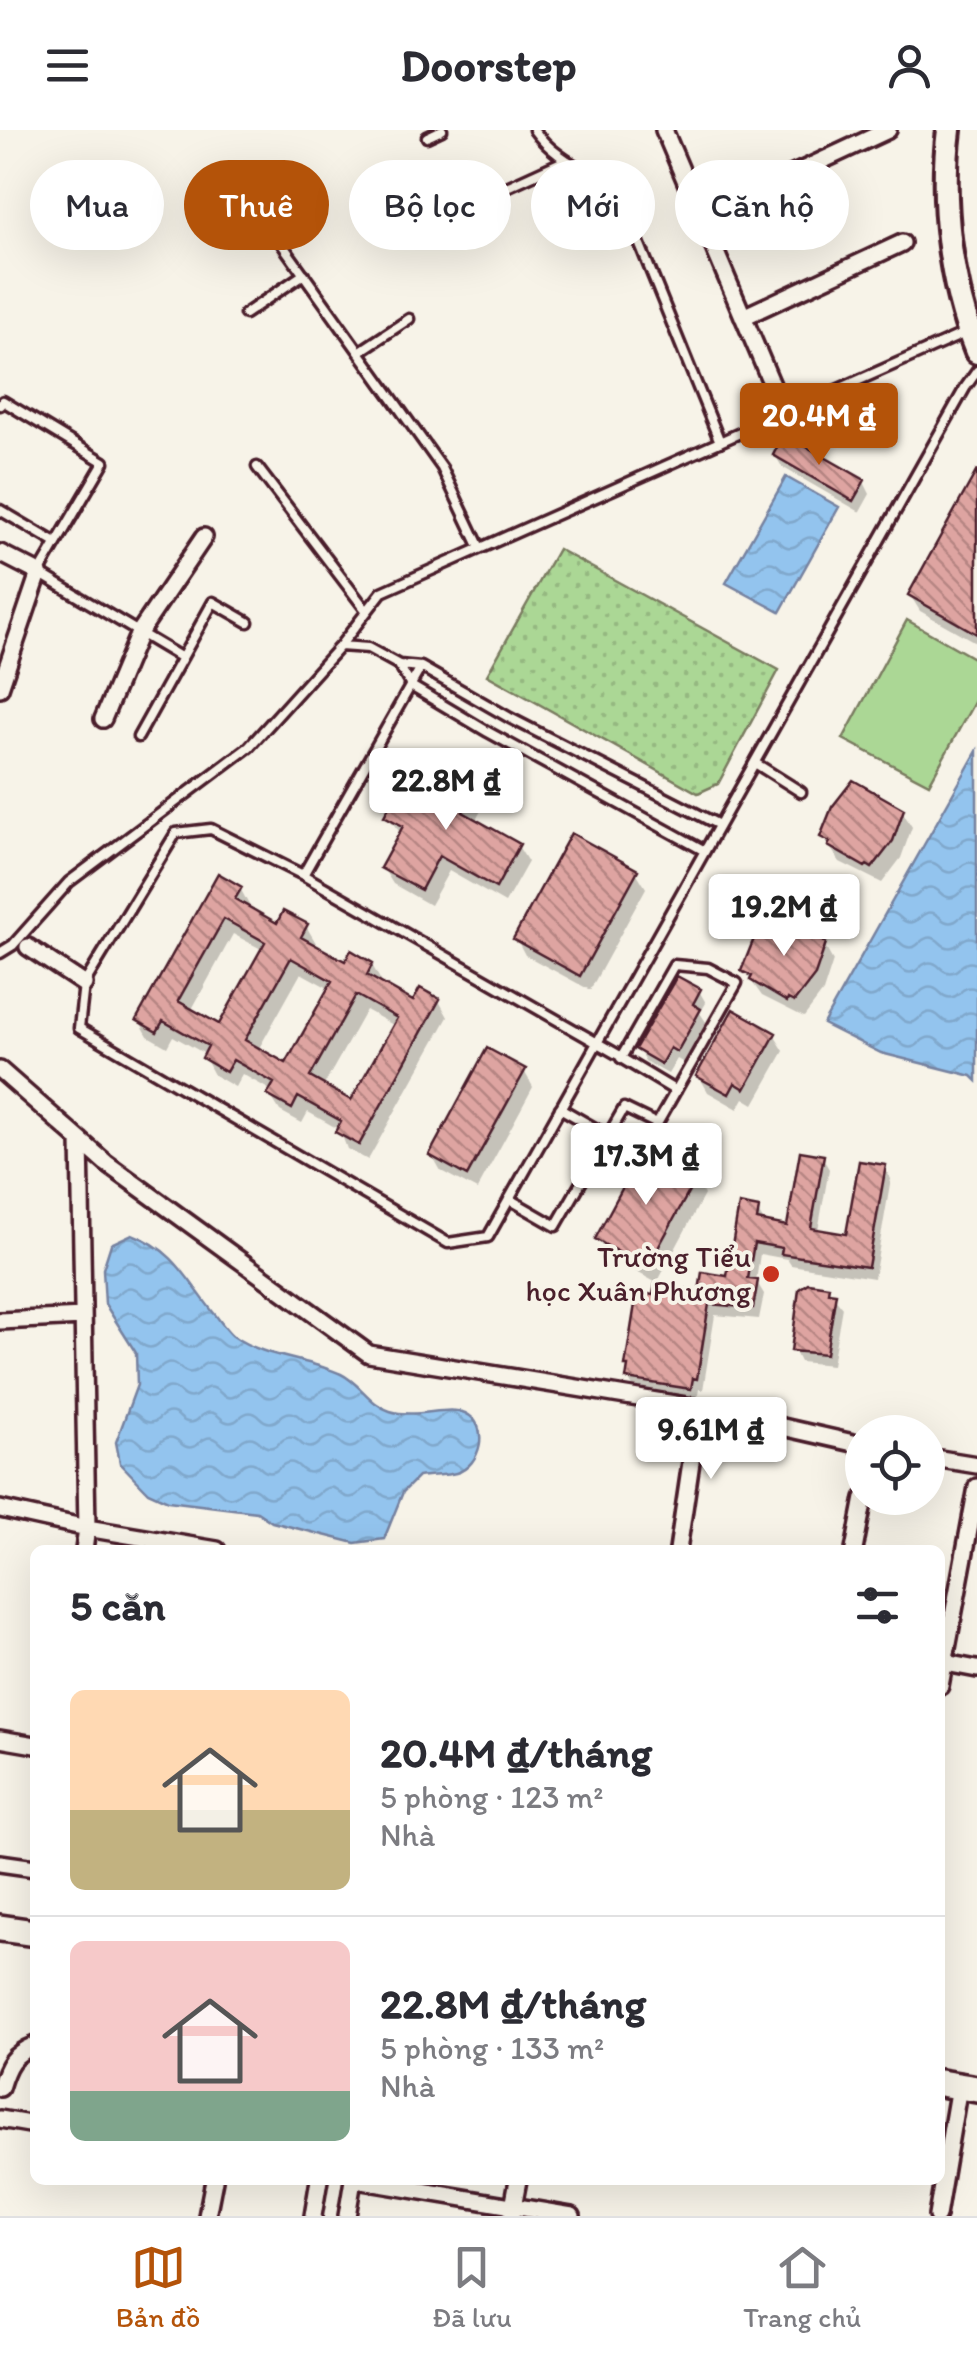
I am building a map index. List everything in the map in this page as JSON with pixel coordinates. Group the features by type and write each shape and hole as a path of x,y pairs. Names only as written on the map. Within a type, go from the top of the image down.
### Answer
{"main road":[{"path":"0,1928 30,1933"}],"street":[{"path":"664,130 677,160"},
{"path":"823,160 888,130"},
{"path":"950,130 946,183 950,239 973,342"},
{"path":"743,317 902,243"},
{"path":"715,250 784,413"},
{"path":"103,719 140,633 204,537"},
{"path":"0,553 38,573 0,688"},
{"path":"23,944 84,984"},
{"path":"0,1070 106,1164 369,1354 699,1408 845,1440"},
{"path":"80,1140 88,1528 85,1545"},
{"path":"0,1321 83,1317"},
{"path":"679,1545 699,1408"},
{"path":"945,1459 977,1465"},
{"path":"945,1647 977,1486"},
{"path":"0,1509 185,1545"},
{"path":"855,1545 861,1515"},
{"path":"945,1663 977,1669"},
{"path":"0,1739 30,1744"},
{"path":"0,1863 30,1867"},
{"path":"0,2088 7,2064 30,2048"},
{"path":"945,2169 959,2086"},
{"path":"0,2119 30,2124"},
{"path":"206,2216 213,2185"},
{"path":"313,2216 319,2185"},
{"path":"347,2216 353,2185"},
{"path":"512,2211 517,2185"},
{"path":"937,2216 942,2185"},
{"path":"437,2187 512,2211 572,2216"}],"lane":[{"path":"427,137 442,130"},
{"path":"534,130 547,148 566,160"},
{"path":"287,250 442,468 480,548"},
{"path":"642,250 720,442"},
{"path":"245,314 304,274"},
{"path":"359,352 408,319"},
{"path":"0,953 23,944 69,882 249,746 340,646 382,592 784,413 973,342"},
{"path":"676,1091 623,1062 622,1057 597,1043 304,876 211,829 176,834 84,984 80,1028 448,1243 488,1237 509,1198 597,1043 754,763 977,371"},
{"path":"0,405 2,401 104,462 38,573 182,658"},
{"path":"257,466 366,610"},
{"path":"0,510 56,542"},
{"path":"138,738 213,602 248,622"},
{"path":"340,646 368,648 399,665 421,667 510,718 719,826"},
{"path":"399,665 411,686 705,851"},
{"path":"304,876 421,667"},
{"path":"754,763 801,792"},
{"path":"509,1198 556,1226 624,1108 657,1124 737,983 708,968 674,965 622,1057"},
{"path":"560,1108 608,1135"}],"green space":[{"path":"558,549 779,670 718,784 698,793 487,675"},
{"path":"907,620 977,660 977,697 929,784 843,739"}],"water":[{"path":"786,477 839,507 780,612 726,583"},
{"path":"977,751 977,1081 972,1076 881,1053 823,1024"},
{"path":"132,1234 169,1257 228,1331 245,1343 341,1374 390,1411 465,1413 478,1426 480,1435 472,1462 456,1473 418,1477 403,1492 384,1539 355,1543 272,1522 257,1512 168,1501 148,1492 120,1463 116,1442 137,1385 136,1353 105,1304 103,1269 111,1244"}],"building":[{"path":"784,434 865,480 853,501 773,455"},
{"path":"977,470 977,634 908,595"},
{"path":"440,759 480,781 463,812 520,844 496,888 439,856 421,890 380,868 403,826 384,816 395,796 414,807"},
{"path":"853,780 904,809 893,841 872,868 828,846 830,842 820,837 832,807"},
{"path":"571,833 638,870 580,976 513,939"},
{"path":"218,873 242,887 235,899 277,923 283,911 308,924 301,937 345,961 351,950 373,963 367,975 413,1001 420,988 440,999 359,1145 335,1132 341,1121 298,1097 292,1109 267,1095 274,1083 233,1060 226,1072 202,1058 208,1046 163,1021 157,1032 136,1020","holes":["224,919 265,942 219,1024 178,1001","291,958 332,981 286,1063 245,1040","356,995 397,1018 351,1100 310,1077"]},
{"path":"774,914 826,943 815,975 794,1002 787,1002 741,971 753,941"},
{"path":"677,976 701,989 693,1004 701,1009 677,1052 670,1048 661,1064 635,1049"},
{"path":"733,1009 776,1033 745,1089 735,1083 729,1094 696,1076"},
{"path":"487,1048 526,1069 467,1176 429,1155"},
{"path":"644,1148 697,1177 647,1268 595,1239"},
{"path":"800,1151 824,1155 811,1228 846,1234 859,1161 886,1165 868,1267 781,1254 782,1248 754,1243 748,1279 758,1280 753,1308 709,1304 697,1379 693,1378 691,1389 626,1379 637,1292 653,1295 655,1284 699,1291 702,1272 727,1276 739,1204 759,1208 757,1220 787,1226"},
{"path":"808,1283 829,1286 828,1292 836,1293 826,1354 791,1351 799,1289"}],"place":[{"name":"Trường Tiểu học Xuân Phương","path":"771,1274"}]}
